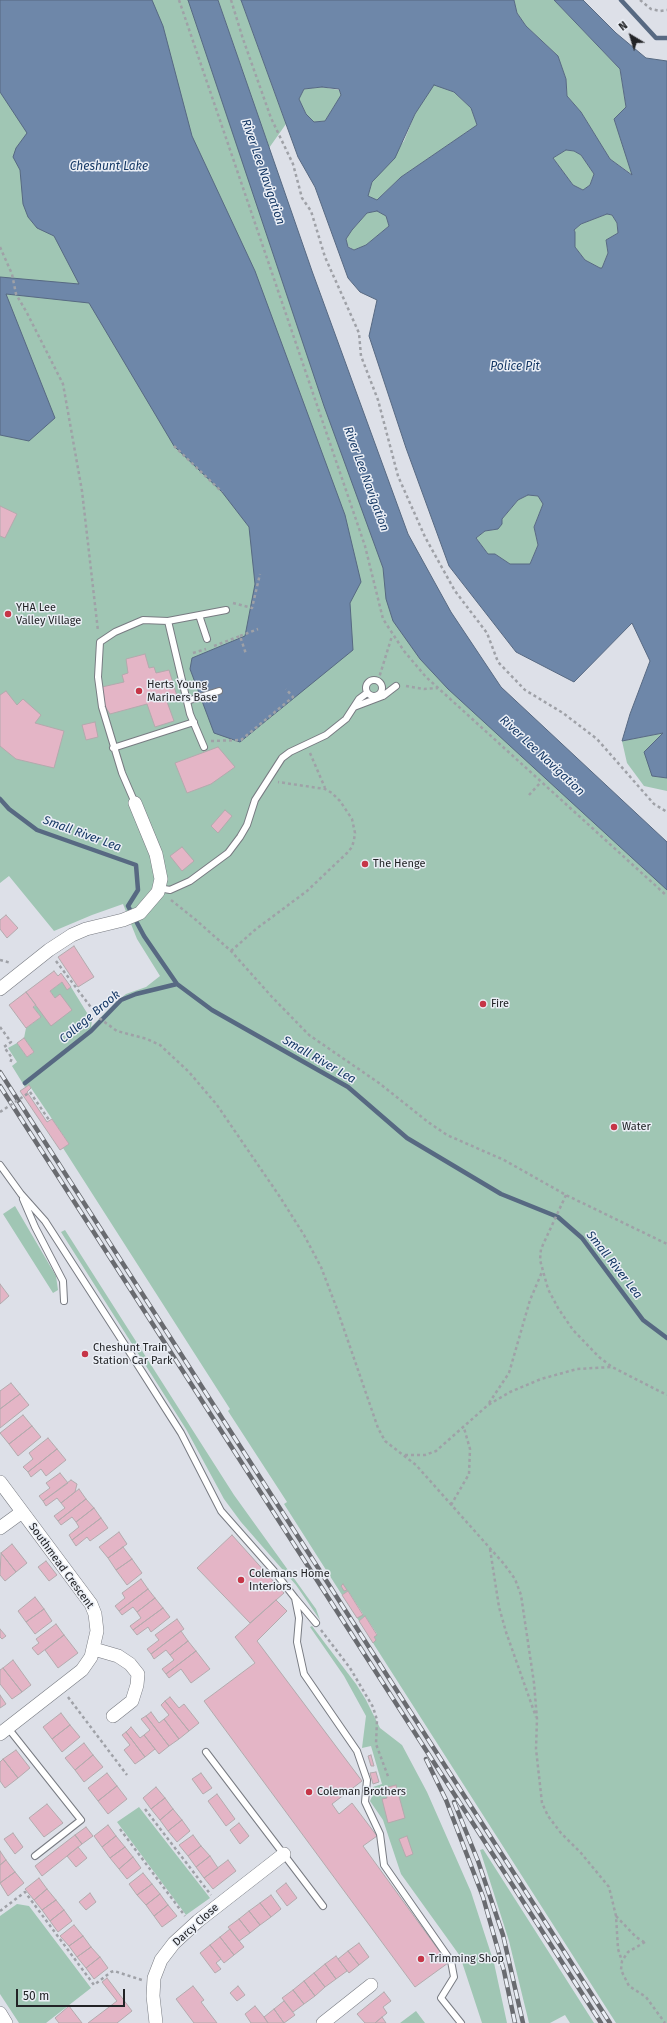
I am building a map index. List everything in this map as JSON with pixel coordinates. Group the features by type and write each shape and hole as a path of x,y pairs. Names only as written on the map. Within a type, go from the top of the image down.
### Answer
{"street":[{"path":"0,989 49,950 72,935 86,929 122,920 140,913 159,890 161,878 156,854 135,803"},
{"name":"Southmead Crescent","path":"0,1482 90,1604 97,1622 94,1649 91,1657 82,1670 4,1731"},
{"path":"0,1528 22,1512"},
{"path":"94,1649 118,1656 130,1664 138,1674 137,1685 132,1701 112,1716"},
{"name":"Darcy Close","path":"156,2023 154,1983 161,1960 174,1942 218,1905 284,1854"},
{"path":"330,2021 371,1985"},
{"path":"0,2013 6,2023"}],"lane":[{"path":"135,803 122,774 113,748 102,707 98,677 100,642 115,632 143,620 168,621 226,610"},
{"path":"199,615 207,639"},
{"path":"168,621 187,701 204,747"},
{"path":"373,680 378,681 382,687 380,694 376,697 367,693 367,684 373,680"},
{"path":"354,707 383,696 396,686"},
{"path":"187,701 219,691"},
{"path":"159,890 170,890 190,881 228,853 247,825 255,800 282,758 306,744 326,735 341,723 359,699 367,693"},
{"path":"113,748 194,722"},
{"path":"0,1165 21,1194 45,1221 181,1433 221,1511 274,1571 316,1623"},
{"path":"21,1194 35,1227 63,1281 64,1301"},
{"path":"295,1598 299,1618 297,1642 304,1674 357,1751 367,1780 365,1802 380,1834 384,1865 451,1961 454,1977 441,1998 461,2023"},
{"path":"4,1731 81,1820 35,1856"},
{"path":"206,1752 323,1906"}],"path":[{"path":"179,0 365,546 383,619 392,635 414,663 439,688 667,896"},
{"path":"231,0 242,39 271,118 293,164 302,198 311,211 325,257 359,333 361,356 378,400 398,476 429,544 455,591 487,633 498,662 526,690 563,713 597,739 654,804 667,812"},
{"path":"640,0 651,8 660,12 667,10"},
{"path":"0,247 12,274 16,294 28,313 63,384 82,492 100,642"},
{"path":"174,446 222,492"},
{"path":"226,610 228,602 252,608 260,574"},
{"path":"193,653 258,629"},
{"path":"378,681 392,635"},
{"path":"240,636 246,654"},
{"path":"396,686 424,689 439,688"},
{"path":"201,741 241,740 293,697 286,689"},
{"path":"231,951 256,929 307,891 352,847 355,833 352,819 340,801 325,789 306,744"},
{"path":"267,780 325,789"},
{"path":"529,795 541,782"},
{"path":"159,890 185,910 231,951 272,997 309,1034 379,1084 428,1122 447,1135 504,1160 566,1195 667,1244"},
{"path":"49,950 99,1018 117,1031 147,1039 160,1045 171,1054 217,1105 304,1234 321,1268 340,1317 378,1428 389,1444 416,1464 490,1548 515,1579 521,1595 534,1683 537,1719 536,1749 542,1803 548,1816 561,1833 586,1858 609,1887 616,1916 617,1944 622,1961 621,1970 624,1978 629,1986 646,1997 665,2023"},
{"path":"0,1027 11,1042 4,1047 12,1058 10,1063"},
{"path":"0,1112 30,1092 49,1120"},
{"path":"566,1195 559,1207 541,1249 540,1260 542,1272 558,1308 573,1330 599,1357 612,1367 667,1395"},
{"path":"488,1405 508,1373 525,1315 542,1272"},
{"path":"405,1455 425,1455 436,1451 464,1428 488,1405 510,1392 560,1373 587,1367 612,1367"},
{"path":"451,1505 469,1474 470,1449 464,1428"},
{"path":"490,1548 499,1607 506,1632 537,1719"},
{"path":"316,1623 350,1668 373,1707 377,1720 376,1744 389,1779"},
{"path":"61,1687 127,1775"},
{"path":"145,1809 218,1905"},
{"path":"120,1829 192,1926"},
{"path":"0,1911 25,1892 94,1985 114,1971 154,1983"},
{"path":"616,1916 636,1937 645,1942 628,1952 622,1961"}],"green space":[{"path":"0,0 192,0 419,643 667,882 667,2023 616,2023 373,1643 376,1640 374,1637 377,1634 365,1616 359,1621 357,1618 363,1614 348,1591 342,1595 284,1504 287,1502 228,1411 230,1409 63,1148 69,1144 29,1085 25,1087 12,1066 17,1062 8,1048 17,1043 27,1057 34,1052 24,1038 26,1028 41,1017 33,1007 55,998 50,991 62,982 71,987 92,1021 91,1027 126,994 146,987 160,976 137,939 123,904 54,931 9,876 0,883"},
{"path":"218,0 241,0 286,124 269,148"},
{"path":"514,0 554,0 620,69 626,107 614,119 633,175 610,159 581,112 567,96 566,79 558,56 526,26 517,13"},
{"path":"434,84 454,92 471,108 477,125 401,177 377,200 367,196 372,182 404,141 415,114"},
{"path":"322,87 339,90 341,95 325,121 314,122 306,114 299,99 304,89"},
{"path":"566,150 574,151 581,155 594,174 590,185 583,190 573,185 553,158"},
{"path":"377,210 386,216 389,226 366,245 354,250 348,246 346,239 352,230 367,213"},
{"path":"607,214 612,215 617,223 618,233 606,240 608,253 602,268 600,268 585,260 575,247 574,230 581,224"},
{"path":"528,495 538,496 543,504 534,527 538,545 530,564 510,564 495,554 488,554 476,538 485,531 498,529 502,519 518,500"},
{"path":"663,733 652,776 667,778 667,791 644,786 627,763 622,741"},
{"path":"15,1206 56,1276 58,1290 53,1293 3,1214"},
{"path":"65,1230 234,1495 316,1609 320,1620 296,1585 241,1522 224,1499 186,1429 61,1232"},
{"path":"312,1626 356,1684 380,1728 402,1745 427,1792 471,1892 494,1963 507,2023 482,2023 460,1956 401,1874 383,1820 370,1801 374,1792 373,1787 382,1784 371,1746 362,1748 366,1716 344,1676 310,1627"},
{"path":"139,1807 210,1898 186,1915 117,1822"},
{"path":"483,1849 594,2023 570,2023 565,2015 550,2023 529,2023 509,1941 480,1850"},
{"path":"17,1904 29,1906 91,1988 46,2023 19,2023 0,1994 0,1916"},
{"path":"416,2011 425,2023 400,2023"}],"water":[{"name":"Cheshunt Lake","path":"0,0 152,0 163,26 192,136 255,271 345,515 361,582 350,603 353,650 240,742 214,733 190,669 192,658 245,636 255,584 249,527 222,492 174,446 89,303 6,294 55,418 29,441 0,435 0,277 79,284 54,236 37,228 28,217 23,204 20,170 13,157 16,148 27,133 0,92"},
{"name":"River Lee Navigation","path":"188,0 218,0 312,271 408,534 451,612 501,687 667,842 667,890 448,689 420,659 393,621 386,599 383,568 324,406"},
{"name":"Police Pit","path":"241,0 514,0 517,13 526,26 558,56 566,79 567,96 581,112 610,159 632,175 614,119 626,107 620,69 554,0 583,0 616,33 646,58 667,61 667,778 652,776 644,752 663,733 622,741 630,714 650,661 632,623 574,682 516,652 449,566 406,448 369,336 377,300 360,292 348,278 315,187 298,157","holes":["434,85 454,92 471,108 477,125 401,177 377,200 368,196 372,182 395,158 415,114","322,87 339,89 341,95 325,121 314,122 306,114 299,99 304,89","566,150 574,151 581,155 594,174 590,185 583,190 573,185 553,158","377,211 386,216 389,226 366,245 354,250 348,247 346,239 367,213","607,214 612,215 617,223 618,233 606,240 608,253 602,268 585,260 575,247 574,230 581,224","528,495 538,496 543,504 534,527 538,545 530,564 510,564 495,554 488,554 476,538 485,531 498,529 502,524 502,519 518,500"]}],"building":[{"path":"0,506 17,514 5,538 0,536"},
{"name":"Herts Young Mariners Base","path":"145,654 149,668 154,667 156,673 169,670 177,696 166,699 174,721 155,727 147,704 110,714 104,705 102,687 124,682 122,675 128,673 126,659"},
{"path":"6,691 17,705 23,699 41,715 35,723 64,731 54,768 16,759 0,746 0,695"},
{"path":"95,722 98,737 86,740 82,725"},
{"path":"218,747 235,767 211,784 187,793 175,763"},
{"path":"225,810 232,816 218,833 211,826"},
{"path":"182,847 194,861 182,871 170,856"},
{"path":"6,915 18,928 7,938 0,929 0,920"},
{"path":"74,946 94,977 78,987 58,957"},
{"path":"54,971 58,976 61,973 71,987 67,990 62,982 50,991 55,998 60,994 72,1010 51,1026 26,992"},
{"path":"26,992 36,1005 33,1007 41,1017 26,1028 9,1005"},
{"path":"24,1038 34,1052 27,1057 17,1043"},
{"path":"29,1085 31,1088 27,1092 47,1122 52,1119 69,1144 60,1150 20,1091"},
{"path":"0,1284 9,1296 0,1304"},
{"path":"11,1383 20,1394 0,1409 0,1391"},
{"path":"20,1394 29,1405 0,1428 0,1409"},
{"path":"23,1415 32,1426 9,1444 0,1433"},
{"path":"32,1426 41,1437 18,1456 9,1444"},
{"path":"48,1438 57,1449 28,1472 23,1467 33,1459 29,1453"},
{"path":"57,1449 66,1460 46,1476 41,1469 31,1477 28,1472"},
{"path":"60,1473 68,1483 43,1501 39,1496 50,1488 46,1483"},
{"path":"71,1480 77,1484 75,1492 61,1503 57,1498 46,1506 43,1501"},
{"path":"79,1489 86,1499 58,1521 54,1516 65,1508 61,1503"},
{"path":"86,1499 94,1508 76,1522 72,1517 61,1525 58,1521"},
{"path":"94,1508 101,1518 72,1540 69,1535 79,1527 76,1522"},
{"path":"101,1518 108,1528 90,1541 87,1537 76,1546 72,1540"},
{"path":"119,1532 127,1544 108,1558 99,1547"},
{"name":"Colemans Home Interiors","path":"232,1535 284,1593 250,1623 197,1568"},
{"path":"12,1544 27,1563 16,1572 1,1553"},
{"path":"123,1547 132,1559 116,1570 108,1558"},
{"path":"1,1553 16,1572 5,1581 0,1575"},
{"path":"132,1559 142,1573 127,1585 116,1570"},
{"path":"46,1561 57,1575 49,1581 38,1567"},
{"path":"141,1579 148,1589 119,1611 115,1606 125,1598 122,1593"},
{"path":"343,1584 347,1590 344,1591 341,1586"},
{"path":"148,1589 155,1598 137,1612 133,1607 122,1615 119,1611"},
{"path":"348,1591 363,1615 357,1618 342,1595"},
{"path":"35,1597 44,1609 26,1622 18,1611"},
{"path":"155,1598 163,1608 133,1630 130,1626 141,1618 137,1612"},
{"name":"Coleman Brothers","path":"276,1600 287,1611 257,1641 362,1781 332,1804 339,1814 352,1803 377,1836 363,1846 448,1963 415,1987 204,1701 255,1663 235,1637"},
{"path":"163,1608 170,1617 151,1632 148,1627 137,1635 133,1630"},
{"path":"44,1609 52,1621 35,1634 26,1622"},
{"path":"365,1616 377,1635 374,1637 376,1640 373,1643 359,1621"},
{"path":"177,1619 184,1629 151,1654 147,1649 159,1640 155,1635"},
{"path":"56,1624 64,1635 38,1655 32,1648 39,1643 36,1639"},
{"path":"0,1629 6,1636 2,1639 0,1637"},
{"path":"181,1631 188,1641 170,1655 166,1650 154,1659 151,1654"},
{"path":"64,1635 78,1653 58,1668 45,1650"},
{"path":"188,1641 196,1651 166,1674 162,1669 174,1660 170,1655"},
{"path":"196,1651 210,1669 191,1683 181,1669 169,1678 166,1674"},
{"path":"13,1660 31,1685 22,1692 3,1668"},
{"path":"3,1668 22,1692 12,1699 0,1684 0,1670"},
{"path":"0,1695 6,1704 0,1708"},
{"path":"170,1697 179,1708 184,1704 199,1723 189,1731 165,1701"},
{"path":"165,1701 189,1731 179,1739 164,1719 169,1715 161,1705"},
{"path":"151,1712 159,1723 164,1719 179,1739 169,1746 146,1716"},
{"path":"61,1713 70,1725 52,1739 43,1727"},
{"path":"146,1716 169,1746 159,1754 144,1735 150,1730 141,1719"},
{"path":"70,1725 80,1737 62,1752 52,1739"},
{"path":"131,1727 140,1738 144,1735 155,1749 145,1757 126,1732"},
{"path":"126,1732 145,1757 135,1764 124,1750 130,1745 122,1735"},
{"path":"84,1743 93,1755 75,1770 65,1758"},
{"path":"16,1750 30,1768 18,1778 3,1759"},
{"path":"93,1755 103,1767 84,1782 75,1770"},
{"path":"371,1755 374,1766 371,1766 368,1756"},
{"path":"3,1759 18,1778 5,1788 0,1781 0,1762"},
{"path":"376,1772 379,1782 373,1784 370,1773"},
{"path":"107,1773 117,1786 98,1801 88,1788"},
{"path":"201,1773 212,1788 203,1794 192,1779"},
{"path":"396,1785 405,1818 388,1823 382,1799 387,1798 384,1788"},
{"path":"117,1786 127,1799 108,1814 98,1801"},
{"path":"156,1787 165,1798 151,1809 143,1798"},
{"path":"217,1794 235,1819 226,1826 208,1801"},
{"path":"165,1798 173,1809 160,1820 151,1809"},
{"path":"47,1804 63,1823 44,1837 29,1818"},
{"path":"173,1809 182,1820 168,1831 160,1820"},
{"path":"182,1820 190,1831 177,1842 168,1831"},
{"path":"239,1823 249,1836 240,1844 230,1830"},
{"path":"108,1825 116,1836 102,1847 94,1836"},
{"path":"86,1827 93,1836 82,1844 75,1835"},
{"path":"13,1833 23,1847 15,1854 4,1839"},
{"path":"75,1835 82,1844 42,1876 35,1866"},
{"path":"193,1835 201,1846 188,1856 179,1845"},
{"path":"116,1836 125,1847 110,1858 102,1847"},
{"path":"407,1836 413,1854 406,1857 399,1839"},
{"path":"201,1846 210,1856 196,1867 188,1856"},
{"path":"78,1847 87,1858 76,1867 67,1856"},
{"path":"125,1847 133,1857 119,1869 110,1858"},
{"path":"0,1851 6,1860 0,1865"},
{"path":"210,1856 218,1868 204,1878 196,1867"},
{"path":"133,1857 141,1868 127,1879 119,1869"},
{"path":"6,1860 15,1872 0,1883 0,1865"},
{"path":"228,1860 236,1871 213,1889 204,1878"},
{"path":"15,1872 24,1883 8,1896 0,1883"},
{"path":"143,1873 152,1884 137,1895 129,1884"},
{"path":"39,1878 47,1889 34,1900 25,1889"},
{"path":"286,1883 297,1898 287,1906 276,1891"},
{"path":"152,1884 160,1894 146,1905 137,1895"},
{"path":"47,1889 56,1900 42,1910 34,1900"},
{"path":"90,1893 96,1902 86,1910 79,1902"},
{"path":"160,1894 168,1905 154,1916 146,1905"},
{"path":"271,1895 281,1909 271,1917 260,1903"},
{"path":"56,1900 64,1910 50,1921 42,1910"},
{"path":"260,1903 271,1917 260,1925 249,1911"},
{"path":"168,1905 177,1916 162,1927 154,1916"},
{"path":"64,1910 72,1921 58,1932 50,1921"},
{"path":"249,1911 260,1925 250,1933 239,1919"},
{"path":"239,1919 250,1933 239,1941 228,1927"},
{"path":"74,1925 83,1936 69,1946 60,1936"},
{"path":"230,1929 244,1947 234,1955 220,1937"},
{"path":"83,1936 91,1947 77,1957 69,1946"},
{"path":"220,1937 234,1955 224,1963 210,1945"},
{"path":"359,1943 369,1957 359,1965 348,1951"},
{"path":"210,1945 221,1959 216,1963 221,1969 215,1973 200,1953"},
{"path":"91,1947 100,1957 86,1968 77,1957"},
{"path":"348,1951 359,1965 349,1973 338,1959"},
{"path":"336,1956 347,1971 336,1979 325,1964"},
{"path":"100,1957 108,1968 94,1979 86,1968"},
{"path":"325,1964 336,1979 325,1987 314,1973"},
{"path":"314,1973 325,1987 315,1996 304,1981"},
{"path":"107,1978 132,2011 117,2023 88,2023 117,2001 102,1982"},
{"path":"304,1981 315,1996 304,2004 293,1990"},
{"path":"193,1986 204,2000 201,2002 217,2023 194,2023 176,1999"},
{"path":"238,1986 245,1995 237,2001 230,1993"},
{"path":"293,1990 304,2004 293,2012 282,1998"},
{"path":"384,1992 391,2001 383,2007 387,2013 375,2023 365,2023 357,2014"},
{"path":"284,2001 295,2015 284,2023 274,2009"},
{"path":"69,2006 82,2023 59,2023 55,2018"},
{"path":"255,2006 268,2023 251,2023 245,2014"},
{"path":"274,2009 284,2023 268,2023 264,2017"},
{"path":"382,2017 386,2023 375,2023"}],"waterway":[{"path":"621,0 656,38 667,38"},
{"name":"Small River Lea","path":"0,799 9,809 37,830 136,865 138,890 128,906 144,936 177,984 212,1010 348,1087 407,1138 501,1194 558,1217 582,1238 643,1320 667,1338"},
{"name":"College Brook","path":"25,1083 91,1031 121,1000 136,994 177,984"}],"railway":[{"path":"0,1072 610,2023"},
{"path":"0,1086 601,2023"},
{"path":"426,1759 446,1800 483,1897 504,1971 515,2023"},
{"path":"454,1802 478,1861 503,1935 523,2023"}],"place":[{"name":"YHA Lee Valley Village","path":"8,614"},
{"name":"Herts Young Mariners Base","path":"139,691"},
{"name":"The Henge","path":"365,864"},
{"name":"Fire","path":"483,1004"},
{"name":"Water","path":"614,1127"},
{"name":"Cheshunt Train Station Car Park","path":"85,1354"},
{"name":"Colemans Home Interiors","path":"241,1580"},
{"name":"Coleman Brothers","path":"309,1792"},
{"name":"Trimming Shop","path":"421,1959"}]}
